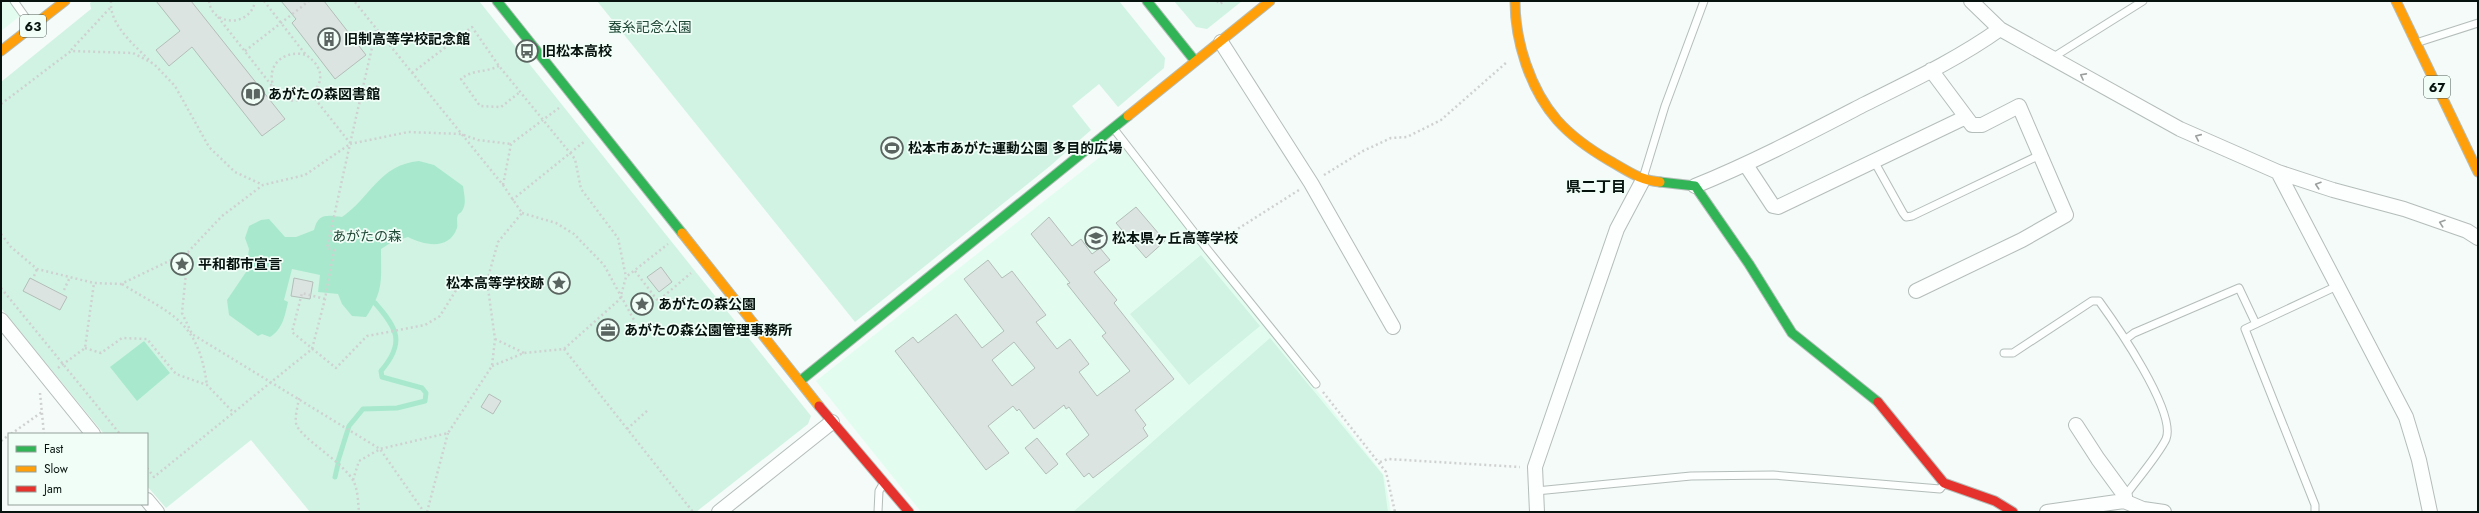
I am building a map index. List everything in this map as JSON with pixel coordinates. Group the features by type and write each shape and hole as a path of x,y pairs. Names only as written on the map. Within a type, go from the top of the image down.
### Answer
{"street":[{"name":"63","path":"1,51 65,1"},
{"path":"497,1 832,422 909,512"},
{"path":"1147,1 1195,61"},
{"path":"800,381 1114,129 1270,1"},
{"path":"1515,1 1515,14 1522,48 1534,85 1557,120 1587,146 1643,180 1695,186 1746,165 1972,49 2000,29"},
{"path":"1971,1 2000,29 2180,129 2278,172 2333,190 2404,209 2467,231 2478,238"},
{"name":"67","path":"2396,1 2478,172"},
{"path":"1221,42 1311,183 1393,327"},
{"path":"1916,291 2022,240 2066,215 2019,106 1982,125 1972,125 1931,70"},
{"path":"1746,165 1773,206 1778,207 1966,117"},
{"path":"2278,172 2406,417 2419,460 2430,512"},
{"path":"1536,512 1534,467 1618,229 1643,180"},
{"path":"1695,186 1749,264 1792,333 1879,403 1944,482 1995,500 2013,512"},
{"path":"1,320 93,433"},
{"path":"719,512 832,422"},
{"path":"2076,425 2124,498 2143,508 2164,512"},
{"path":"2048,512 2124,498"},
{"path":"148,501 157,512"}],"lane":[{"path":"14,1 32,27"},
{"path":"1643,180 1665,106 1704,1"},
{"path":"2051,58 2144,1"},
{"path":"2417,43 2478,23"},
{"path":"1114,129 1207,249 1316,384"},
{"path":"1874,160 1906,217 1912,216 2040,155"},
{"path":"2315,512 2315,505 2245,329 2337,286"},
{"path":"2126,339 2134,333 2239,288 2256,324"},
{"path":"2004,353 2013,353 2092,301 2099,301 2126,339 2158,399 2166,425 2167,438 2124,498"},
{"path":"1536,491 1691,476 1773,475 1940,488 1944,482"},
{"path":"878,512 879,491 884,482"}],"path":[{"path":"1,104 71,51 110,8 111,1"},
{"path":"209,1 213,12 275,89 286,99 299,101 312,95 317,89 320,73 312,60 306,55 264,1"},
{"path":"218,17 225,20 240,20 252,11 256,1"},
{"path":"245,51 309,1"},
{"path":"354,1 502,185 522,213 556,223 574,234 604,265 620,299 634,320"},
{"path":"1217,1 1220,4 1224,1"},
{"path":"110,8 125,35 175,86 209,147 235,172 263,185"},
{"path":"412,73 472,27 499,66 542,121 575,159 581,188 618,238 626,278 620,299 564,349 524,354 492,366"},
{"path":"148,469 154,478 312,349 325,299 334,250 327,248 333,216 376,30"},
{"path":"1207,249 1363,151 1391,138 1407,137 1441,120 1487,81 1522,48"},
{"path":"71,51 133,53 154,64"},
{"path":"275,89 272,74 278,61 291,53 306,55"},
{"path":"499,66 487,72 470,72 461,79 480,106 501,107 520,92"},
{"path":"312,95 350,144"},
{"path":"502,185 511,144 562,105"},
{"path":"1,234 11,247 37,269 94,283 121,284 188,252 222,216 263,185 305,175 350,144 408,132 461,134 478,140 511,144"},
{"path":"512,200 589,138"},
{"path":"427,512 448,433 492,366 495,339 487,281 498,242 522,213"},
{"path":"626,278 671,241"},
{"path":"188,252 182,313 204,358 207,384"},
{"path":"34,276 37,269"},
{"path":"635,271 658,301 695,270"},
{"path":"64,290 70,277"},
{"path":"325,299 302,293 292,332 336,368 367,336 403,331 425,325 440,316 463,279 487,281 505,285"},
{"path":"64,364 85,348 94,283"},
{"path":"121,284 176,317 192,334 271,383 299,398 344,428 380,449 424,512"},
{"path":"1,288 119,433"},
{"path":"85,348 100,353 122,338 147,339 176,374 207,384 234,413"},
{"path":"495,339 524,354"},
{"path":"564,349 693,512"},
{"path":"1316,384 1380,462 1386,472 1395,512"},
{"path":"39,389 44,433"},
{"path":"299,398 296,423 303,436 335,459 353,480 357,489 359,512"},
{"path":"627,429 648,410"},
{"path":"13,433 42,412"},
{"path":"353,480 359,460 380,449 448,433"},
{"path":"1380,462 1388,459 1534,467"}],"shaded area":[{"path":"1,1 9,1 20,16 1,31"},
{"name":"松本県ヶ丘高等学校","path":"1119,142 1384,475 1391,512 921,512 816,381"},
{"path":"419,161 434,165 463,186 465,199 464,208 458,214 457,228 453,235 442,243 428,244 408,237 392,242 381,249 381,277 379,292 366,317 352,316 342,304 338,294 318,292 320,275 292,269 284,300 288,302 284,317 281,326 270,337 262,334 258,336 229,315 227,300 246,272 249,249 245,238 249,226 261,220 269,219 285,237 296,237 314,230 318,221 324,216 342,217 394,168"},
{"path":"144,341 170,373 137,401 110,367"}],"green space":[{"name":"あがたの森","path":"93,1 479,1 811,416 808,424 696,512 310,512 251,440 166,508 148,487 148,433 103,433 1,308 1,82 91,9 90,3"},
{"name":"松本市あがた運動公園 多目的広場","path":"597,1 1119,1 1165,58 1164,68 1118,107 1099,84 1072,106 1091,130 1050,166 855,322"},
{"path":"1174,1 1242,1 1207,29 1196,27"},
{"path":"1201,255 1260,326 1189,385 1130,314"},
{"path":"1270,338 1383,475 1388,512 1073,512"}],"building":[{"path":"156,1 191,1 285,119 262,136 192,47 169,66 156,50 180,31"},
{"name":"旧制高等学校記念館","path":"281,1 324,1 366,55 335,79 292,23 296,19"},
{"path":"1136,207 1165,241 1146,258 1116,223"},
{"path":"1049,217 1072,246 1081,239 1092,254 1100,248 1110,260 1094,272 1117,300 1114,303 1174,379 1135,410 1146,425 1143,428 1148,436 1093,478 1089,473 1084,477 1066,454 1089,435 1069,407 1066,409 1064,405 1034,429 1019,409 1017,411 1013,406 988,426 1009,453 986,470 895,351 913,337 918,343 956,314 982,348 1004,331 964,279 988,260 1002,278 1012,271 1046,315 1036,322 1057,349 1070,339 1089,364 1079,372 1097,396 1130,371 1102,336 1106,333 1067,284 1070,283 1031,234","holes":["1014,342 1035,368 1012,386 992,360"]},
{"path":"661,267 672,282 659,292 647,277"},
{"path":"30,278 67,297 60,310 23,291"},
{"path":"294,278 313,282 310,299 291,296"},
{"path":"489,394 501,401 493,414 481,407"},
{"path":"1037,438 1058,464 1046,474 1025,448"}],"waterway":[{"path":"338,461 349,426 363,409 397,408 425,401 426,393 422,388 382,377 381,371 389,361 393,352 396,344 396,336 389,321 375,303"},
{"path":"335,477 338,464"}],"traffic: fast":[{"path":"497,1 682,233"},
{"path":"1147,1 1195,61"},
{"path":"800,381 1128,116"},
{"path":"1660,182 1695,186 1749,264 1792,333 1878,402"}],"traffic: slow":[{"path":"1,51 65,1"},
{"path":"1128,116 1270,1"},
{"path":"1515,1 1521,48 1532,79 1547,108 1575,138 1589,148 1628,172 1646,179 1660,182"},
{"path":"2396,1 2478,172"},
{"path":"682,233 819,406"}],"traffic: jam":[{"path":"1878,402 1944,483 1995,501 2013,512"},
{"path":"819,406 909,512"}],"place":[{"name":"旧制高等学校記念館","path":"329,39"},
{"name":"旧松本高校","path":"527,51"},
{"name":"あがたの森図書館","path":"253,94"},
{"name":"松本市あがた運動公園 多目的広場","path":"892,148"},
{"name":"松本県ヶ丘高等学校","path":"1096,238"},
{"name":"平和都市宣言","path":"182,264"},
{"name":"松本高等学校跡","path":"559,283"},
{"name":"あがたの森公園","path":"642,304"},
{"name":"あがたの森公園管理事務所","path":"608,330"}],"district":[{"name":"県二丁目","path":"1596,187"}],"park label":[{"name":"蚕糸記念公園","path":"650,27"}]}
